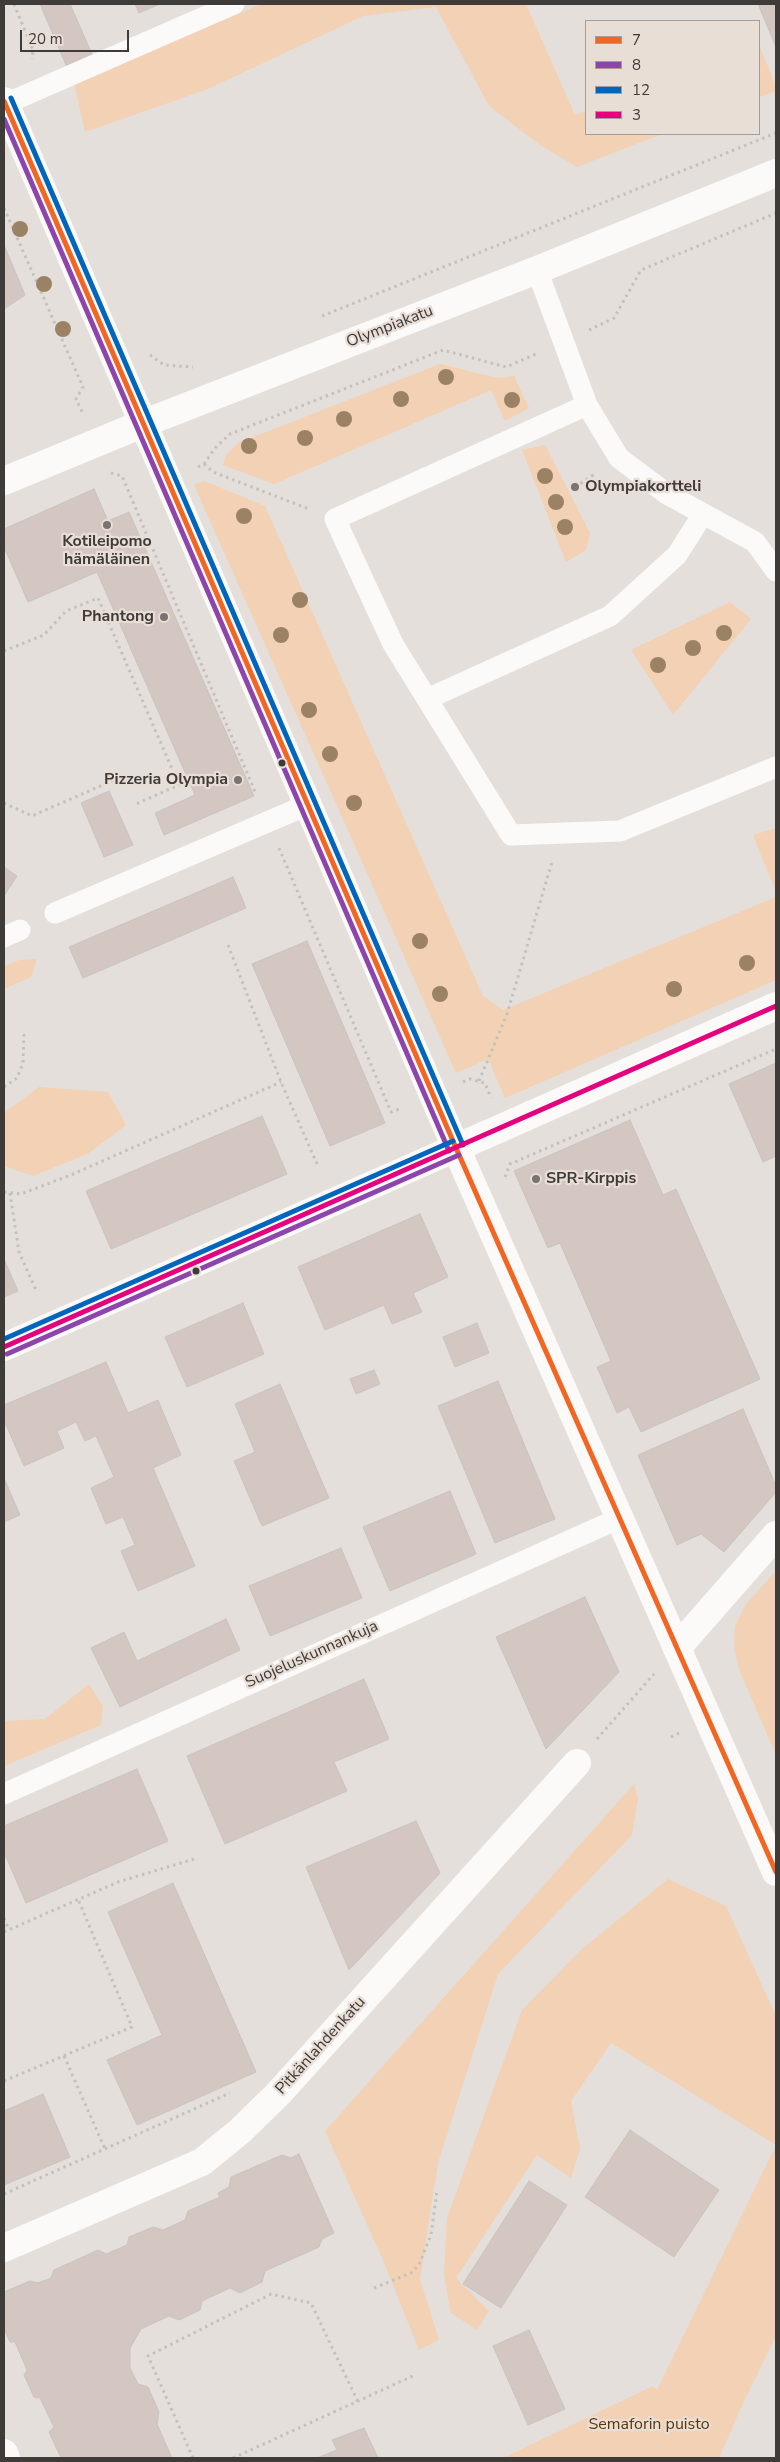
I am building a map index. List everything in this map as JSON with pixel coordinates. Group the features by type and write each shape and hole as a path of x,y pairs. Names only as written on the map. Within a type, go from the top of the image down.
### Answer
{"street":[{"path":"4,102 166,481 456,1148 776,1872"},
{"name":"Olympiakatu","path":"4,481 96,442 537,270 776,172"},
{"path":"4,1347 776,1006"},
{"path":"677,1648 776,1535"},
{"name":"Pitkänlahdenkatu","path":"4,2248 202,2162 240,2131 278,2094 577,1762"},
{"path":"4,2452 6,2458"}],"lane":[{"path":"4,102 234,4"},
{"path":"537,270 565,341 587,405 619,458 667,494 755,542 776,570"},
{"path":"587,405 334,519 393,644 511,835 620,831 776,767"},
{"path":"427,700 610,616 677,555 703,514"},
{"path":"55,913 307,805"},
{"name":"Suojeluskunnankuja","path":"4,1794 620,1518"}],"path":[{"path":"314,319 776,133"},
{"path":"4,208 83,387 76,399 108,472 122,476 130,496 204,464 215,448 230,434 443,350 506,367 614,318 641,270 776,214"},
{"path":"75,372 137,346 164,365 194,367"},
{"path":"204,464 213,472 334,519"},
{"path":"4,651 44,635 66,611 98,598 178,786 136,804"},
{"path":"4,803 32,816 123,776"},
{"path":"479,1082 507,1014 561,833"},
{"path":"228,945 281,1082 318,1166"},
{"path":"4,1087 17,1078 23,1063 24,1034"},
{"path":"504,1178 510,1164 776,1049"},
{"path":"4,1192 21,1194 71,1175 281,1082"},
{"path":"10,1193 19,1252 36,1290"},
{"path":"577,1762 677,1648"},
{"path":"4,1932 118,1882 194,1859"},
{"path":"4,2081 132,2027 78,1900"},
{"path":"4,1918 9,1930"},
{"path":"64,2056 105,2149"},
{"path":"4,2194 238,2089"},
{"path":"374,2288 411,2273 419,2265 431,2235 437,2191"},
{"path":"193,2458 148,2356 271,2294 311,2303 358,2402"},
{"path":"233,2458 415,2375"}],"green space":[{"path":"262,4 526,4 575,115 585,111 585,135 659,135 577,167 540,145 489,106 436,7 363,16 208,89 85,132 74,82"},
{"path":"760,47 776,86 776,91 760,97"},
{"path":"440,364 498,378 514,376 529,408 505,421 491,390 274,484 223,465 226,455 238,443"},
{"path":"545,445 590,533 586,550 566,562 522,450"},
{"path":"204,481 265,506 483,996 503,1010 776,897 776,980 505,1098 488,1059 456,1073 194,485"},
{"path":"730,602 751,619 673,715 631,650"},
{"path":"776,828 776,892 753,835"},
{"path":"37,959 31,977 4,989 4,966 19,960"},
{"path":"39,1087 108,1092 126,1125 89,1153 33,1176 4,1166 4,1113"},
{"path":"776,1571 776,1755 740,1672 734,1649 735,1626 746,1604"},
{"path":"89,1684 103,1706 101,1725 4,1766 4,1721 45,1719"},
{"path":"634,1784 638,1798 632,1835 498,1974 438,2163 420,2279 439,2340 419,2350 383,2260 325,2131"},
{"path":"668,1879 726,1906 776,2016 776,2145 611,2043 571,2101 580,2149 571,2178 537,2155 456,2278 489,2311 477,2330 451,2313 444,2275 447,2218 522,2010 582,1949"},
{"name":"Semaforin puisto","path":"776,2145 776,2336 719,2458 503,2458 653,2386 657,2390"}],"building":[{"path":"40,4 70,4 95,61 69,72"},
{"path":"135,4 160,4 139,13"},
{"path":"758,4 776,4 776,47"},
{"path":"4,245 25,295 4,309"},
{"path":"94,489 108,521 129,512 254,796 164,835 155,813 195,795 97,572 28,602 4,547 4,529"},
{"path":"109,791 133,845 104,857 81,803"},
{"path":"4,867 17,876 4,896"},
{"path":"233,877 246,908 83,978 69,947"},
{"path":"307,941 385,1123 330,1146 252,964"},
{"path":"776,1063 776,1156 763,1162 729,1084"},
{"path":"262,1116 287,1174 111,1249 86,1191"},
{"path":"630,1120 663,1195 676,1189 760,1379 641,1432 629,1407 617,1413 597,1367 611,1361 560,1243 548,1248 514,1171"},
{"path":"420,1214 448,1277 413,1293 422,1312 392,1324 384,1305 325,1330 298,1267"},
{"path":"4,1259 18,1291 4,1297"},
{"path":"243,1303 264,1354 187,1387 165,1337"},
{"path":"477,1323 489,1353 455,1367 443,1337"},
{"path":"106,1362 128,1413 158,1400 181,1455 153,1468 195,1566 138,1591 121,1551 135,1545 123,1517 106,1524 91,1488 114,1477 96,1436 85,1441 76,1422 57,1431 64,1448 24,1466 4,1420 4,1405"},
{"path":"374,1370 380,1384 356,1394 350,1379"},
{"path":"498,1381 555,1519 495,1543 438,1406"},
{"path":"280,1384 329,1498 262,1526 234,1461 255,1452 235,1404"},
{"path":"743,1409 776,1486 776,1492 724,1552 701,1534 677,1545 638,1455"},
{"path":"4,1478 20,1515 4,1522"},
{"path":"450,1491 476,1554 390,1591 363,1527"},
{"path":"341,1548 362,1598 270,1636 249,1586"},
{"path":"585,1597 619,1672 546,1749 496,1637"},
{"path":"226,1619 240,1650 120,1707 91,1648 124,1632 137,1661"},
{"path":"364,1679 389,1739 334,1762 347,1791 225,1844 187,1756"},
{"path":"137,1769 168,1841 26,1903 4,1852 4,1826"},
{"path":"416,1821 440,1873 349,1970 306,1867"},
{"path":"173,1883 256,2072 137,2125 107,2060 162,2035 108,1912"},
{"path":"43,2094 70,2157 4,2185 4,2111"},
{"path":"630,2130 719,2190 674,2257 585,2197"},
{"path":"299,2154 334,2233 322,2239 319,2247 265,2271 262,2282 240,2293 230,2288 202,2301 200,2310 179,2320 169,2316 141,2329 130,2348 130,2368 138,2384 148,2387 159,2412 157,2424 172,2458 61,2458 49,2432 54,2427 40,2398 34,2397 24,2375 27,2370 15,2342 10,2342 4,2329 4,2292 30,2281 38,2283 51,2278 54,2270 98,2250 106,2254 127,2245 129,2237 153,2227 163,2230 185,2220 188,2211 220,2197 218,2193 229,2187 231,2177 282,2155 291,2158"},
{"path":"529,2181 567,2205 501,2308 463,2284"},
{"path":"529,2330 565,2409 528,2425 493,2346"},
{"path":"364,2428 378,2458 317,2458 337,2450 332,2440"}],"transit line":[{"name":"12","path":"11,98 463,1145"},
{"name":"7","path":"4,101 456,1148 776,1872"},
{"name":"8","path":"4,119 449,1151"},
{"name":"3","path":"4,1347 776,1006"},
{"name":"12","path":"4,1339 453,1141"},
{"name":"8","path":"7,1354 459,1155"}],"place":[{"name":"Olympiakortteli","path":"575,487"},
{"name":"Kotileipomo hämäläinen","path":"107,525"},
{"name":"Phantong","path":"164,617"},
{"name":"Pizzeria Olympia","path":"238,780"},
{"name":"SPR-Kirppis","path":"536,1179"}]}
